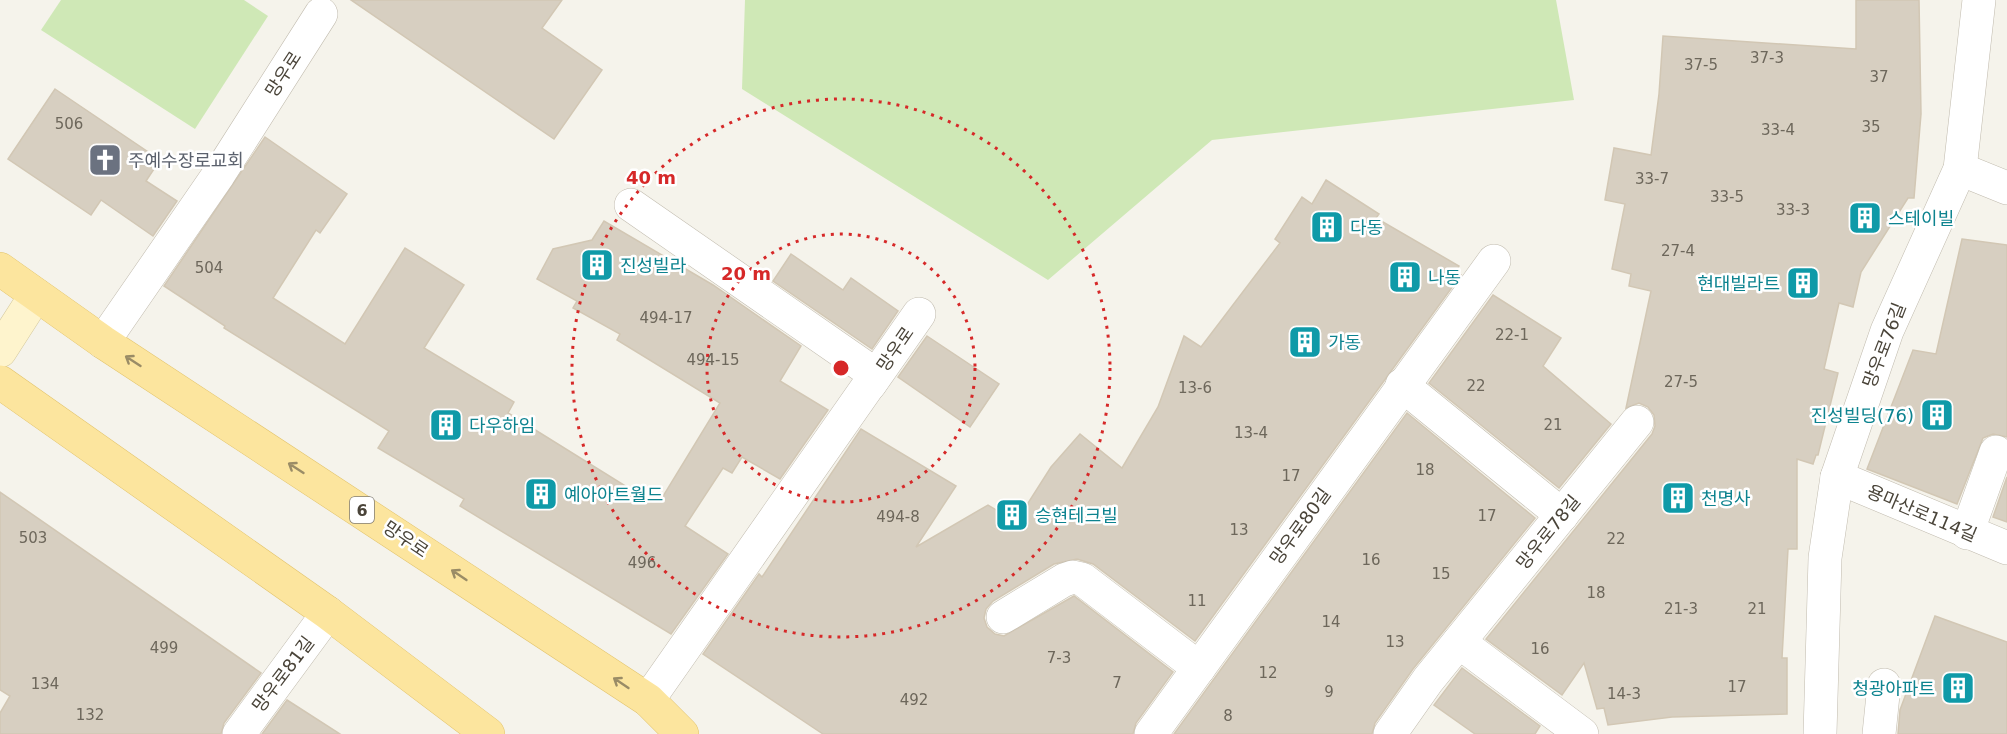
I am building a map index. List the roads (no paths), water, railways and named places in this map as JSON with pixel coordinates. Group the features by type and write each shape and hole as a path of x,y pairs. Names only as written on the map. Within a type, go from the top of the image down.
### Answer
{"main road":[{"name":"망우로","path":"0,269 103,342 648,700 682,734"},
{"path":"0,382 328,613 488,734"}],"street":[{"name":"망우로76길","path":"1820,734 1825,558 1837,477 1887,331 1960,169 1979,0"},
{"name":"망우로","path":"103,342 219,174 321,14"},
{"path":"1960,169 2007,188"},
{"name":"망우로","path":"631,205 866,368 873,378 870,384"},
{"name":"망우로80길","path":"1151,734 1494,261"},
{"path":"0,351 36,295"},
{"name":"망우로","path":"648,700 919,314"},
{"path":"1402,385 1562,515"},
{"name":"망우로78길","path":"1390,734 1459,642 1637,422"},
{"path":"1967,533 1996,452"},
{"name":"용마산로114길","path":"1837,477 2007,548"},
{"path":"1003,617 1064,580 1073,577 1082,579 1199,668"},
{"name":"망우로81길","path":"238,734 328,613"},
{"path":"1459,642 1582,734"},
{"path":"1879,734 1884,685"}],"place":[{"name":"주예수장로교회","path":"105,160"},
{"name":"스테이빌","path":"1865,218"},
{"name":"다동","path":"1327,227"},
{"name":"진성빌라","path":"597,265"},
{"name":"나동","path":"1405,277"},
{"name":"현대빌라트","path":"1803,283"},
{"name":"가동","path":"1305,342"},
{"name":"진성빌딩(76)","path":"1937,415"},
{"name":"다우하임","path":"446,425"},
{"name":"예아아트월드","path":"541,494"},
{"name":"천명사","path":"1678,498"},
{"name":"승현테크빌","path":"1012,515"},
{"name":"청광아파트","path":"1958,688"}]}
